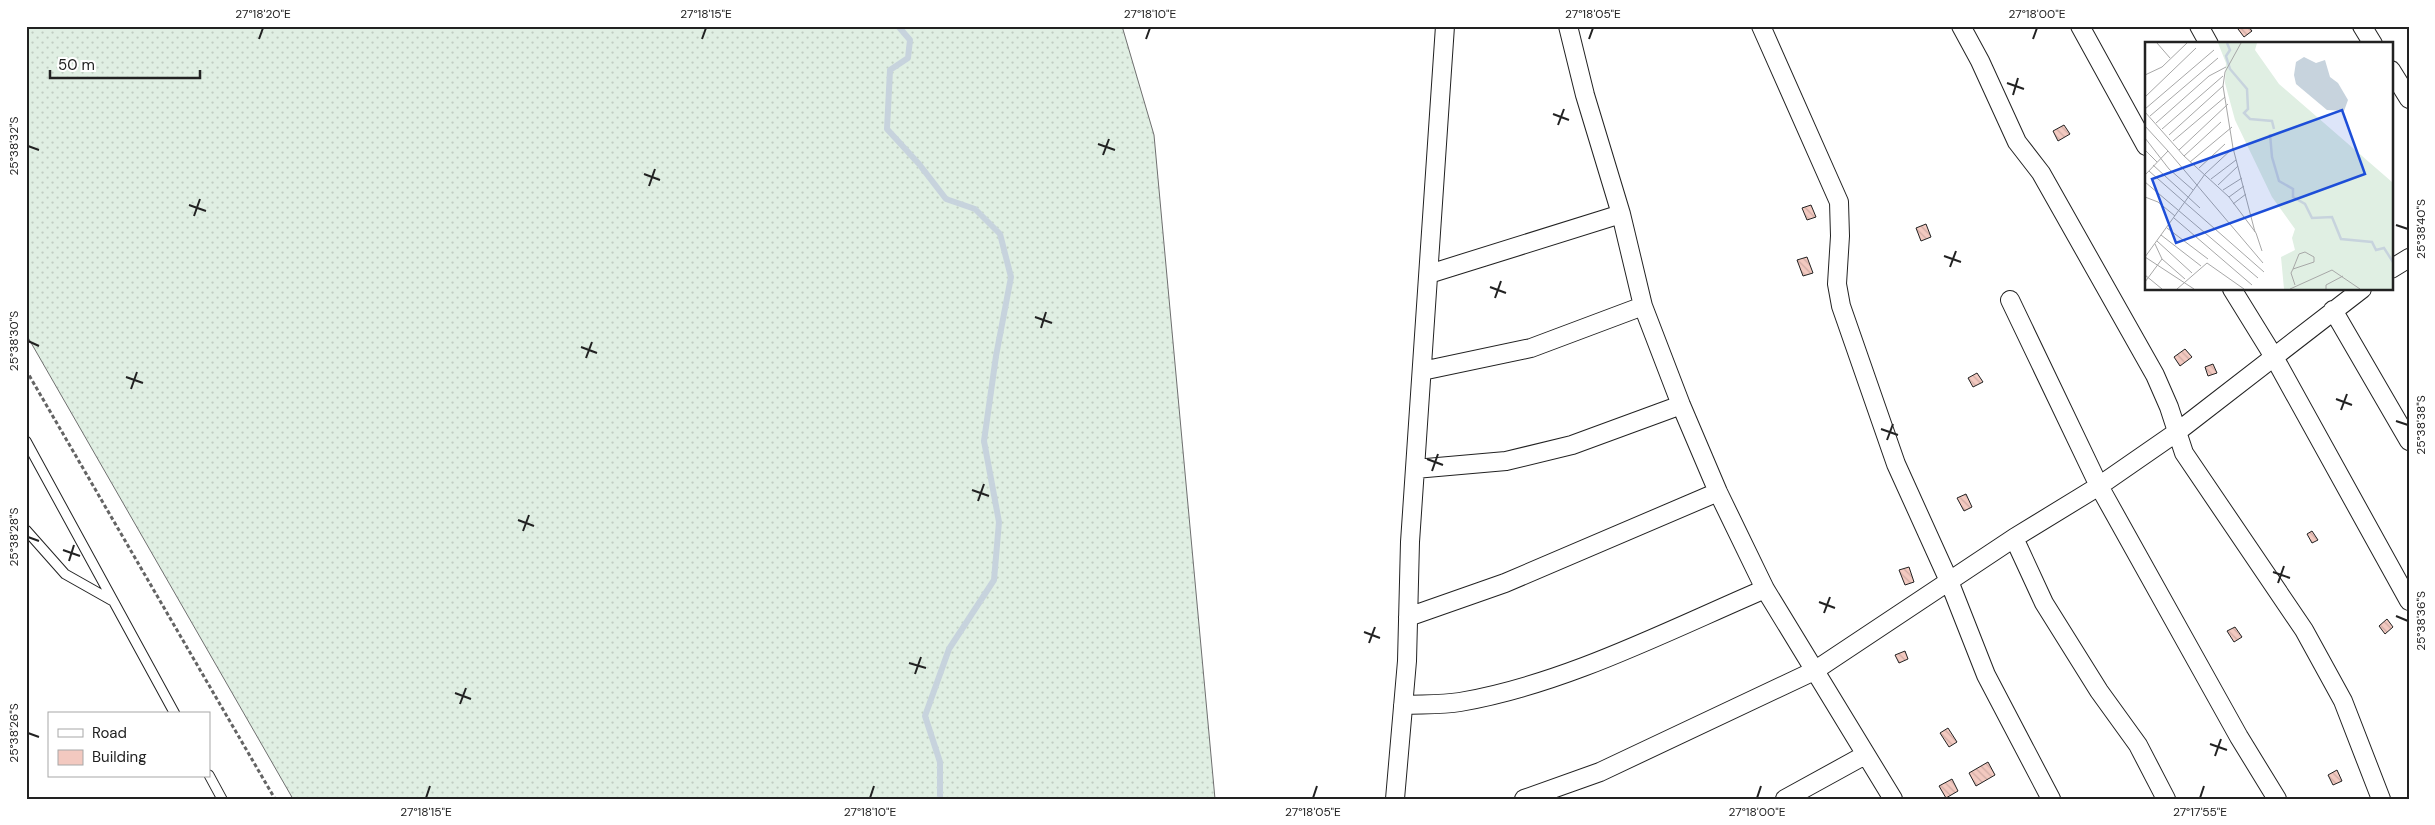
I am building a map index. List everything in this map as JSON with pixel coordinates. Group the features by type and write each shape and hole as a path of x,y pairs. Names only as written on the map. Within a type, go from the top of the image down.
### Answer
{"street":[{"path":"1395,799 1403,705 1410,542 1430,274 1445,26"},
{"path":"1568,26 1585,95 1621,214 1643,306 1681,405 1718,492 1765,589 1893,799"},
{"path":"1761,26 1839,202 1840,236 1837,284 1841,306 1896,464 1949,581 1986,675 2051,799"},
{"path":"1961,26 1980,61 2017,142 2041,173 2155,375 2169,407 2184,453 2304,630 2343,701 2381,799"},
{"path":"2080,26 2145,144"},
{"path":"2199,26 2208,42"},
{"path":"2362,26 2373,42"},
{"path":"2392,72 2409,99"},
{"path":"1430,274 1621,214"},
{"path":"2392,268 2409,258"},
{"path":"2233,290 2274,357 2409,601"},
{"path":"1524,799 1600,772 1814,671 2014,538 2099,486 2177,432 2274,357 2356,290"},
{"path":"2010,300 2099,486 2200,668 2277,799"},
{"path":"1422,371 1530,348 1643,306"},
{"path":"2333,310 2409,441"},
{"path":"1415,469 1506,461 1572,444 1681,405"},
{"path":"1408,617 1505,584 1718,492"},
{"path":"2014,538 2044,603 2099,691 2138,745 2166,799"},
{"path":"1403,705 1458,703 1507,692 1605,658 1765,589"},
{"path":"1785,799 1865,755"}],"lane":[{"path":"26,441 174,712"},
{"path":"26,530 65,574 112,600"},
{"path":"210,777 222,799"}],"path":[{"path":"26,370 275,799"}],"green space":[{"path":"26,26 1122,26 1154,135 1215,799 293,799 26,334"}],"building":[{"path":"2241,26 2248,26 2252,31 2244,37 2238,29"},
{"path":"2064,125 2070,134 2058,141 2053,131"},
{"path":"1811,205 1816,217 1807,220 1802,208"},
{"path":"1926,224 1931,237 1921,241 1916,228"},
{"path":"1807,257 1813,273 1803,276 1797,260"},
{"path":"2185,349 2192,357 2180,366 2174,357"},
{"path":"2213,364 2217,373 2208,376 2205,367"},
{"path":"1977,373 1983,382 1973,387 1968,378"},
{"path":"1966,494 1972,507 1964,511 1957,498"},
{"path":"2312,531 2318,540 2312,543 2307,534"},
{"path":"1909,567 1914,582 1905,585 1899,570"},
{"path":"2387,619 2393,627 2385,634 2379,626"},
{"path":"2235,627 2242,637 2234,642 2227,631"},
{"path":"1905,651 1908,659 1899,663 1895,655"},
{"path":"1948,728 1957,742 1949,747 1940,733"},
{"path":"1988,762 1995,775 1976,786 1969,773"},
{"path":"2337,770 2342,781 2333,785 2328,775"},
{"path":"1952,779 1958,791 1946,798 1939,786"}],"waterway":[{"path":"898,26 910,40 908,58 890,70 887,129 919,164 946,199 975,209 1000,234 1011,277 996,356 984,441 999,522 994,580 949,649 925,716 940,762 940,799"}]}
